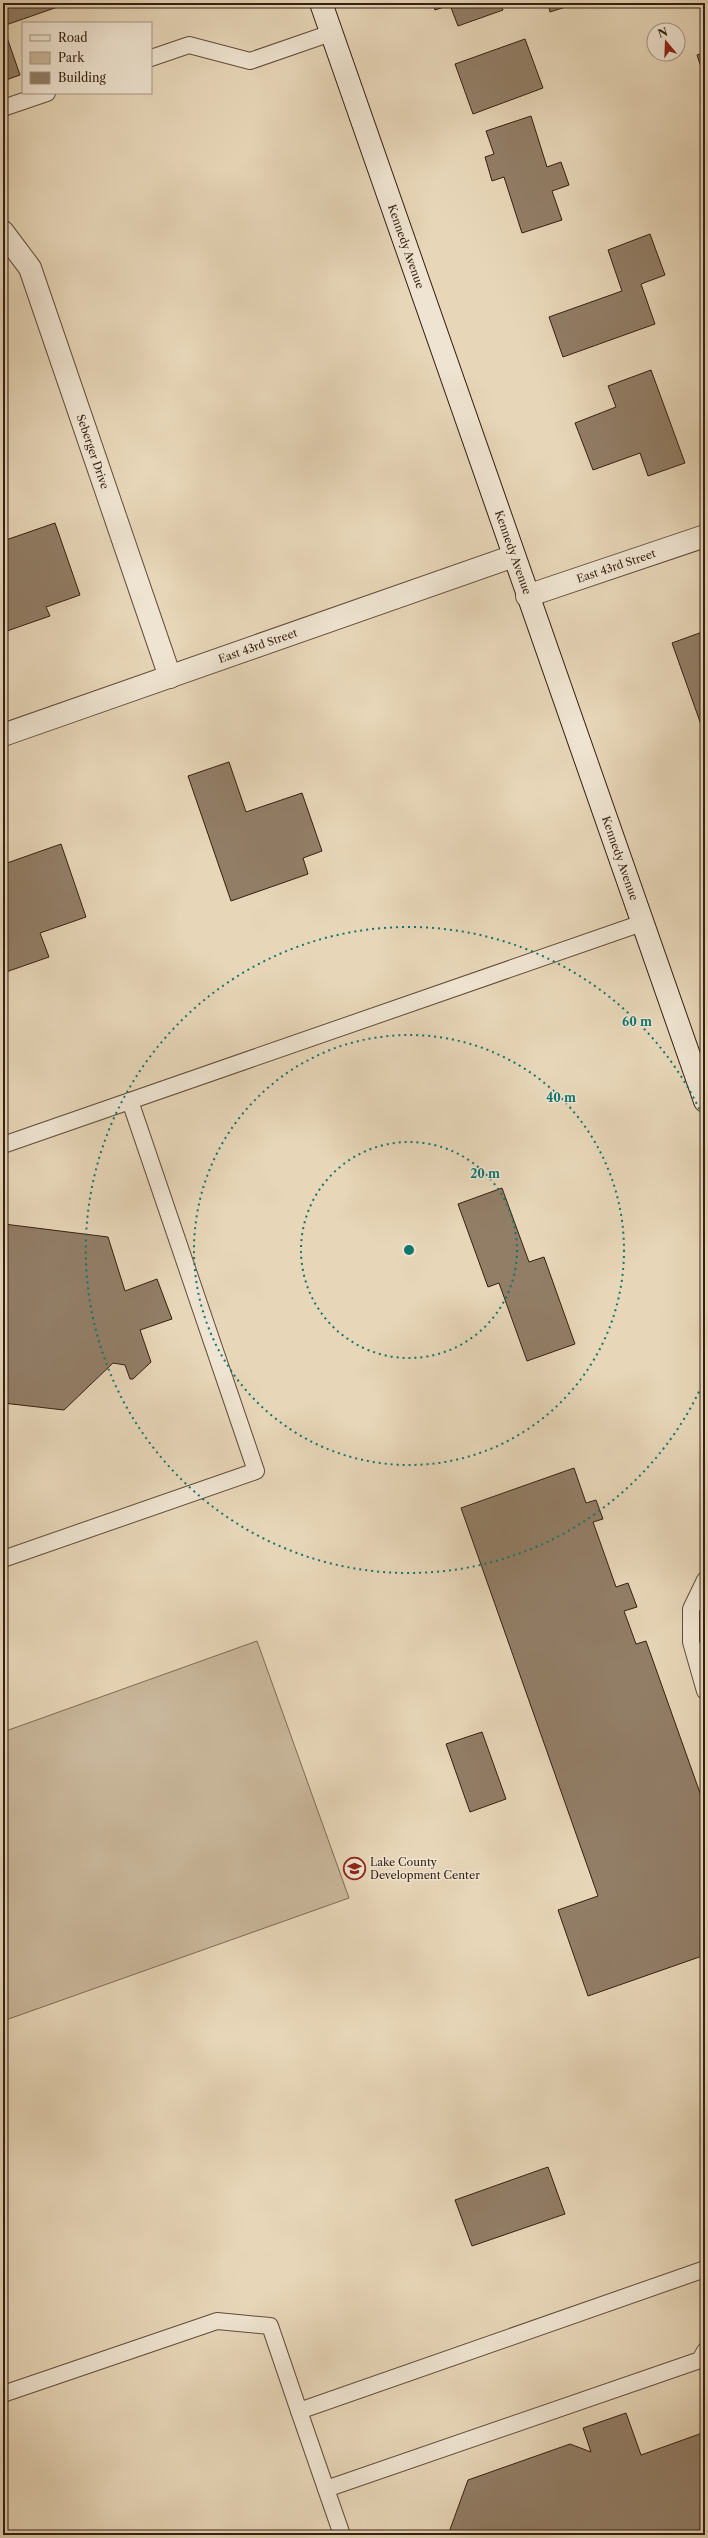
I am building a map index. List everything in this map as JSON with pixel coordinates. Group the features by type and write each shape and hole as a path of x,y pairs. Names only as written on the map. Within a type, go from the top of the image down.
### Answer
{"street":[{"name":"Kennedy Avenue","path":"321,3 527,596 705,1101"},
{"name":"Seberger Drive","path":"3,232 30,268 170,677"},
{"name":"East 43rd Street","path":"527,596 705,536"},
{"name":"East 43rd Street","path":"3,735 514,556"}],"lane":[{"path":"152,58 189,45 250,61 331,33"},
{"path":"3,108 44,94"},
{"path":"3,1145 642,923"},
{"path":"3,1559 256,1471 130,1101"},
{"path":"705,1580 691,1610 691,1642 705,1691"},
{"path":"299,2411 705,2269"},
{"path":"3,2394 218,2321 270,2326 342,2535"},
{"path":"326,2488 700,2360 705,2351"}],"green space":[{"path":"257,1641 349,1898 3,2021 3,1732"}],"building":[{"path":"3,3 69,3 3,26"},
{"path":"433,3 500,3 503,10 458,26 450,5 435,10"},
{"path":"548,3 578,3 550,12"},
{"path":"699,3 705,3 705,20"},
{"path":"3,26 20,75 3,81"},
{"path":"525,39 543,88 473,114 455,64"},
{"path":"705,52 705,79 697,55"},
{"path":"531,116 547,167 561,162 569,185 552,191 562,220 522,233 504,177 492,181 485,157 494,154 486,131"},
{"path":"650,234 665,275 641,284 655,324 563,357 549,317 622,291 608,250"},
{"path":"651,370 685,463 648,476 640,453 593,470 575,423 616,407 608,386"},
{"path":"55,523 80,595 46,607 50,616 4,632 3,541"},
{"path":"705,631 705,733 704,733 672,643"},
{"path":"229,762 246,812 302,793 322,851 303,858 308,874 231,901 188,776"},
{"path":"61,844 86,917 40,933 49,957 3,973 3,850 7,863"},
{"path":"502,1188 529,1262 544,1257 575,1344 527,1361 499,1283 488,1287 458,1204"},
{"path":"4,1224 108,1237 125,1291 157,1279 172,1319 140,1330 151,1362 133,1379 130,1379 125,1365 113,1363 64,1410 3,1403"},
{"path":"574,1468 586,1503 596,1500 603,1519 593,1522 616,1587 628,1583 637,1607 624,1611 636,1644 646,1641 705,1807 705,1955 588,1996 558,1910 598,1896 461,1508"},
{"path":"482,1732 506,1799 470,1812 446,1744"},
{"path":"548,2167 565,2214 472,2246 455,2200"},
{"path":"626,2413 641,2455 705,2432 705,2535 448,2535 468,2480 570,2444 591,2452 583,2428"}],"place":[{"name":"Lake County Development Center","path":"354,1868"}]}
